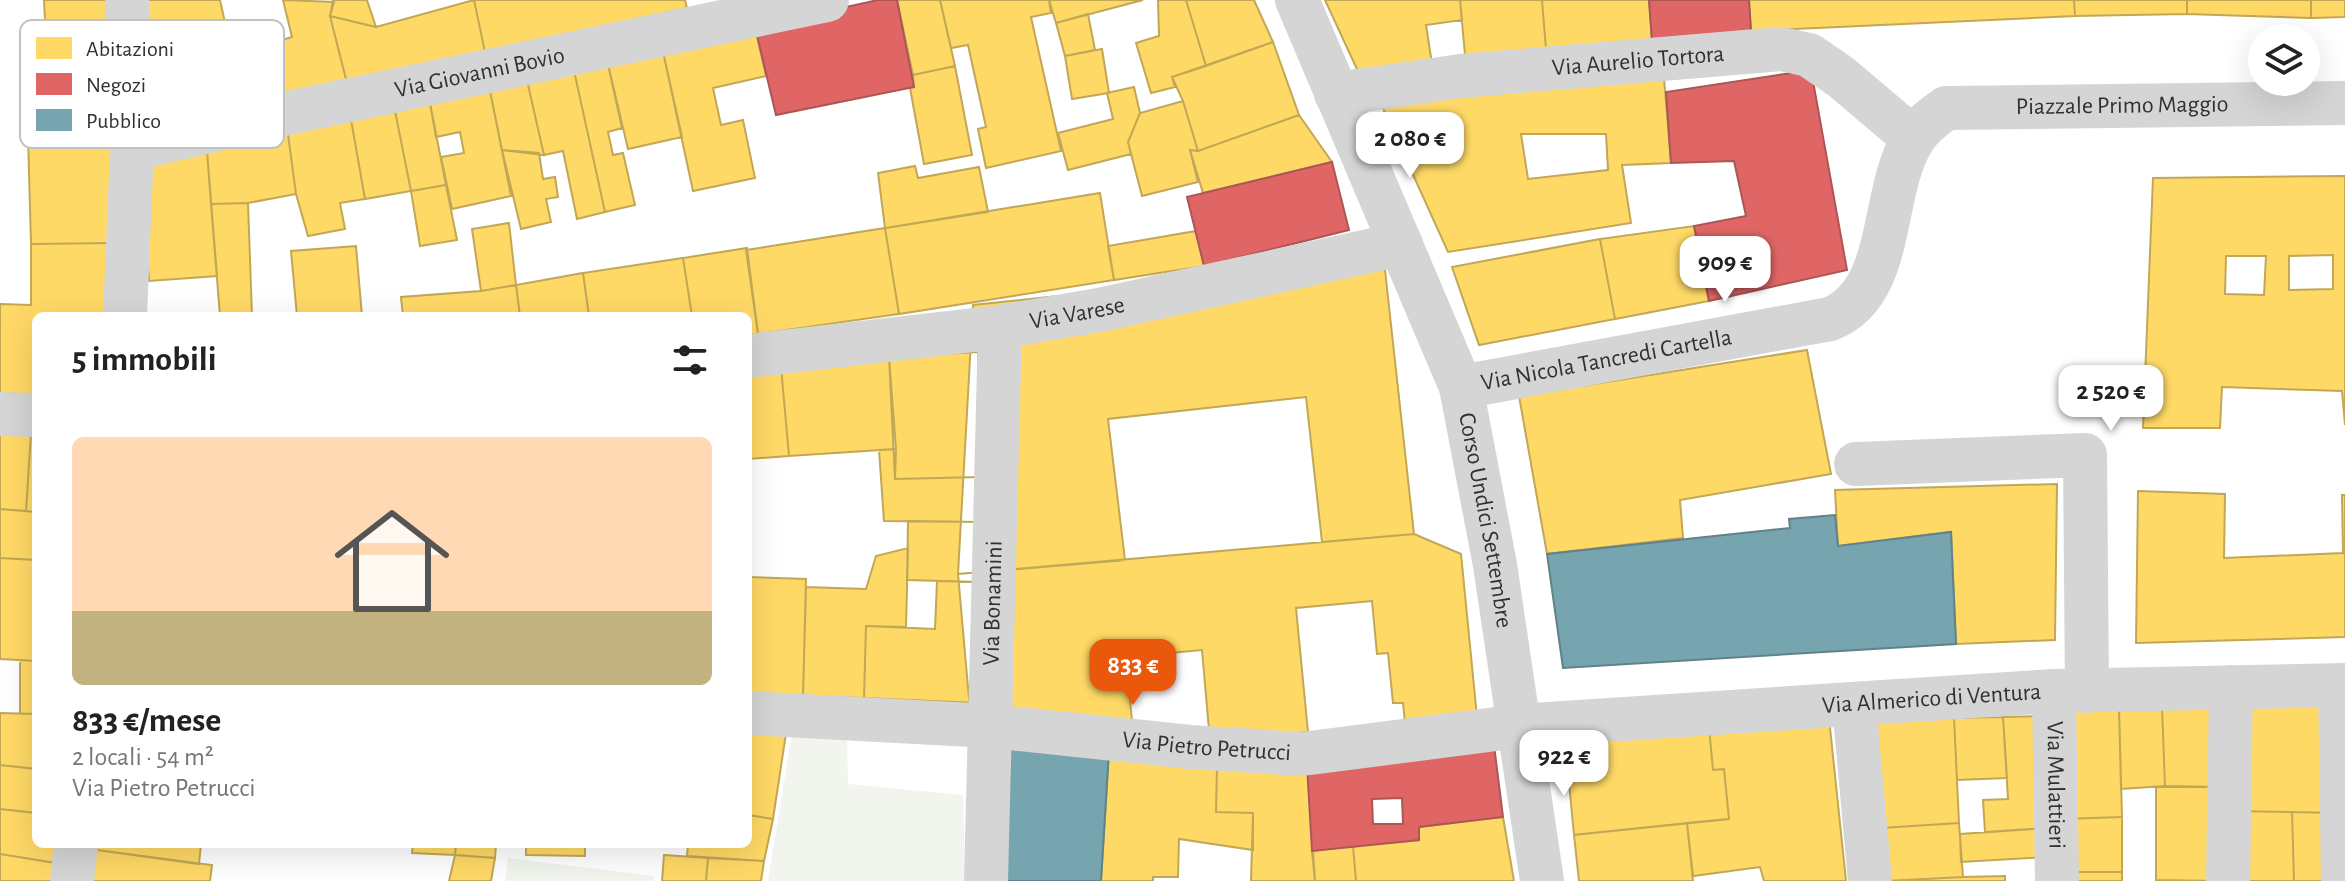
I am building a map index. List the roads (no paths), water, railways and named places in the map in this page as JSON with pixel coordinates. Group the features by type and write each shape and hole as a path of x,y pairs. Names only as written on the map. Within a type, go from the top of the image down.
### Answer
{"street":[{"path":"127,0 128,20"},
{"name":"Via Giovanni Bovio","path":"284,114 827,0"},
{"name":"Corso Undici Settembre","path":"1297,0 1461,387 1495,565 1542,881"},
{"name":"Via Aurelio Tortora","path":"1336,94 1461,76 1781,49 1809,55 1841,77 1913,138"},
{"name":"Piazzale Primo Maggio","path":"1913,138 1946,108 2345,103"},
{"name":"Via Nicola Tancredi Cartella","path":"1461,387 1844,314 1862,297 1874,274 1898,174 1913,138"},
{"name":"Via Giovanni Bovio","path":"132,149 136,148"},
{"path":"125,312 132,149"},
{"name":"Via Varese","path":"752,356 1000,327 1099,310 1401,244"},
{"name":"Via Bonamini","path":"986,881 1000,327"},
{"path":"0,414 32,415"},
{"path":"1856,464 2085,455 2070,691"},
{"path":"2343,685 2343,881"},
{"name":"Via Almerico di Ventura","path":"1519,726 2070,691 2343,685"},
{"path":"2228,881 2231,687"},
{"name":"Via Mulattieri","path":"2057,881 2070,691"},
{"path":"1854,704 1870,881"},
{"name":"Via Pietro Petrucci","path":"752,713 990,726 1190,747 1302,754 1519,726"},
{"path":"72,881 76,848"}]}
